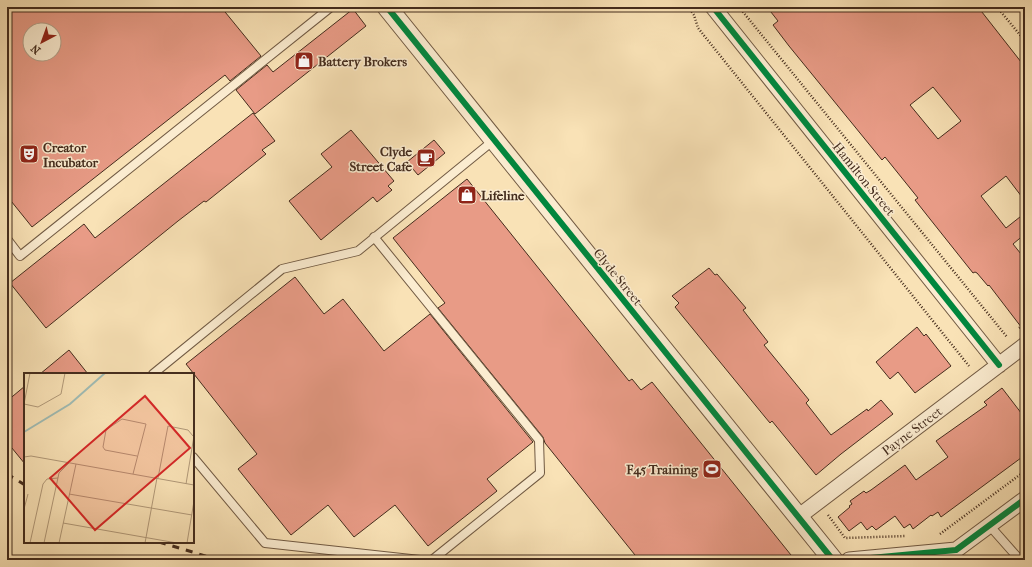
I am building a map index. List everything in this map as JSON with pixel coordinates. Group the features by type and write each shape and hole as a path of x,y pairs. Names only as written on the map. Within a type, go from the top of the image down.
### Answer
{"street":[{"name":"Clyde Street","path":"387,7 833,560"},
{"name":"Hamilton Street","path":"712,7 999,364"},
{"name":"Payne Street","path":"798,517 1025,345"},
{"path":"849,560 956,550 1025,498"}],"lane":[{"path":"7,239 20,256 331,7"},
{"path":"154,373 282,269 358,250 494,140"},
{"path":"374,237 539,440 540,473 432,560"},
{"path":"194,458 265,544 420,560"},
{"path":"989,525 1020,560"}],"path":[{"path":"688,7 694,15 698,28 970,366"},
{"path":"739,7 1006,337 1025,324"},
{"path":"998,7 1025,41"},
{"path":"939,535 1025,471"},
{"path":"825,512 845,538 908,536"}],"building":[{"path":"7,7 221,7 261,56 230,81 225,75 32,227 7,196"},
{"path":"767,7 978,7 1025,67 1025,201 1006,176 981,196 1006,228 1025,213 1025,234 1013,244 1025,259 1025,332 989,285 988,286 977,273 973,273 915,200 918,198 885,157 882,160 789,46 773,25 778,21","holes":["933,87 961,121 938,139 910,105"]},
{"name":"Battery Brokers","path":"353,9 366,26 255,114 236,90 267,65 273,72"},
{"path":"253,113 275,141 262,150 266,154 206,202 204,201 178,221 46,328 10,283 84,224 95,238"},
{"path":"351,130 394,181 388,186 392,190 377,202 373,197 321,240 289,201 332,167 321,154"},
{"name":"Clyde Street Cafe","path":"434,140 445,153 418,175 407,162"},
{"path":"467,179 629,381 632,379 641,390 652,382 795,560 639,560 545,443 543,437 438,308 445,303 393,238"},
{"path":"709,268 715,275 717,274 746,308 743,310 768,342 764,345 809,400 806,403 831,435 867,409 868,411 881,400 893,414 816,475 772,421 770,423 675,307 679,303 672,296"},
{"path":"295,277 324,314 343,299 384,351 430,314 533,442 487,479 497,491 428,546 395,505 354,537 328,505 291,535 238,469 257,454 186,364"},
{"path":"917,327 924,336 926,334 951,366 915,393 898,372 890,379 876,362"},
{"path":"69,350 87,373 41,373"},
{"path":"24,387 24,463 7,442 7,401"},
{"path":"1002,388 1025,418 1025,455 941,517 938,512 932,516 931,515 913,529 910,524 904,528 895,516 876,530 872,526 867,530 861,522 849,531 838,517 850,507 849,506 852,504 850,501 864,491 866,493 871,490 905,465 916,480 948,457 936,441 987,405 984,402"}],"railway":[{"path":"7,474 24,484"},
{"path":"162,543 219,560"}],"cycle path":[{"path":"387,7 833,560"},
{"path":"713,7 999,365"},
{"path":"849,560 956,550 1025,499"}],"place":[{"name":"Battery Brokers","path":"304,61"},
{"name":"Creator Incubator","path":"29,154"},
{"name":"Clyde Street Cafe","path":"426,158"},
{"name":"Lifeline","path":"467,195"},
{"name":"F45 Training","path":"712,469"}]}
